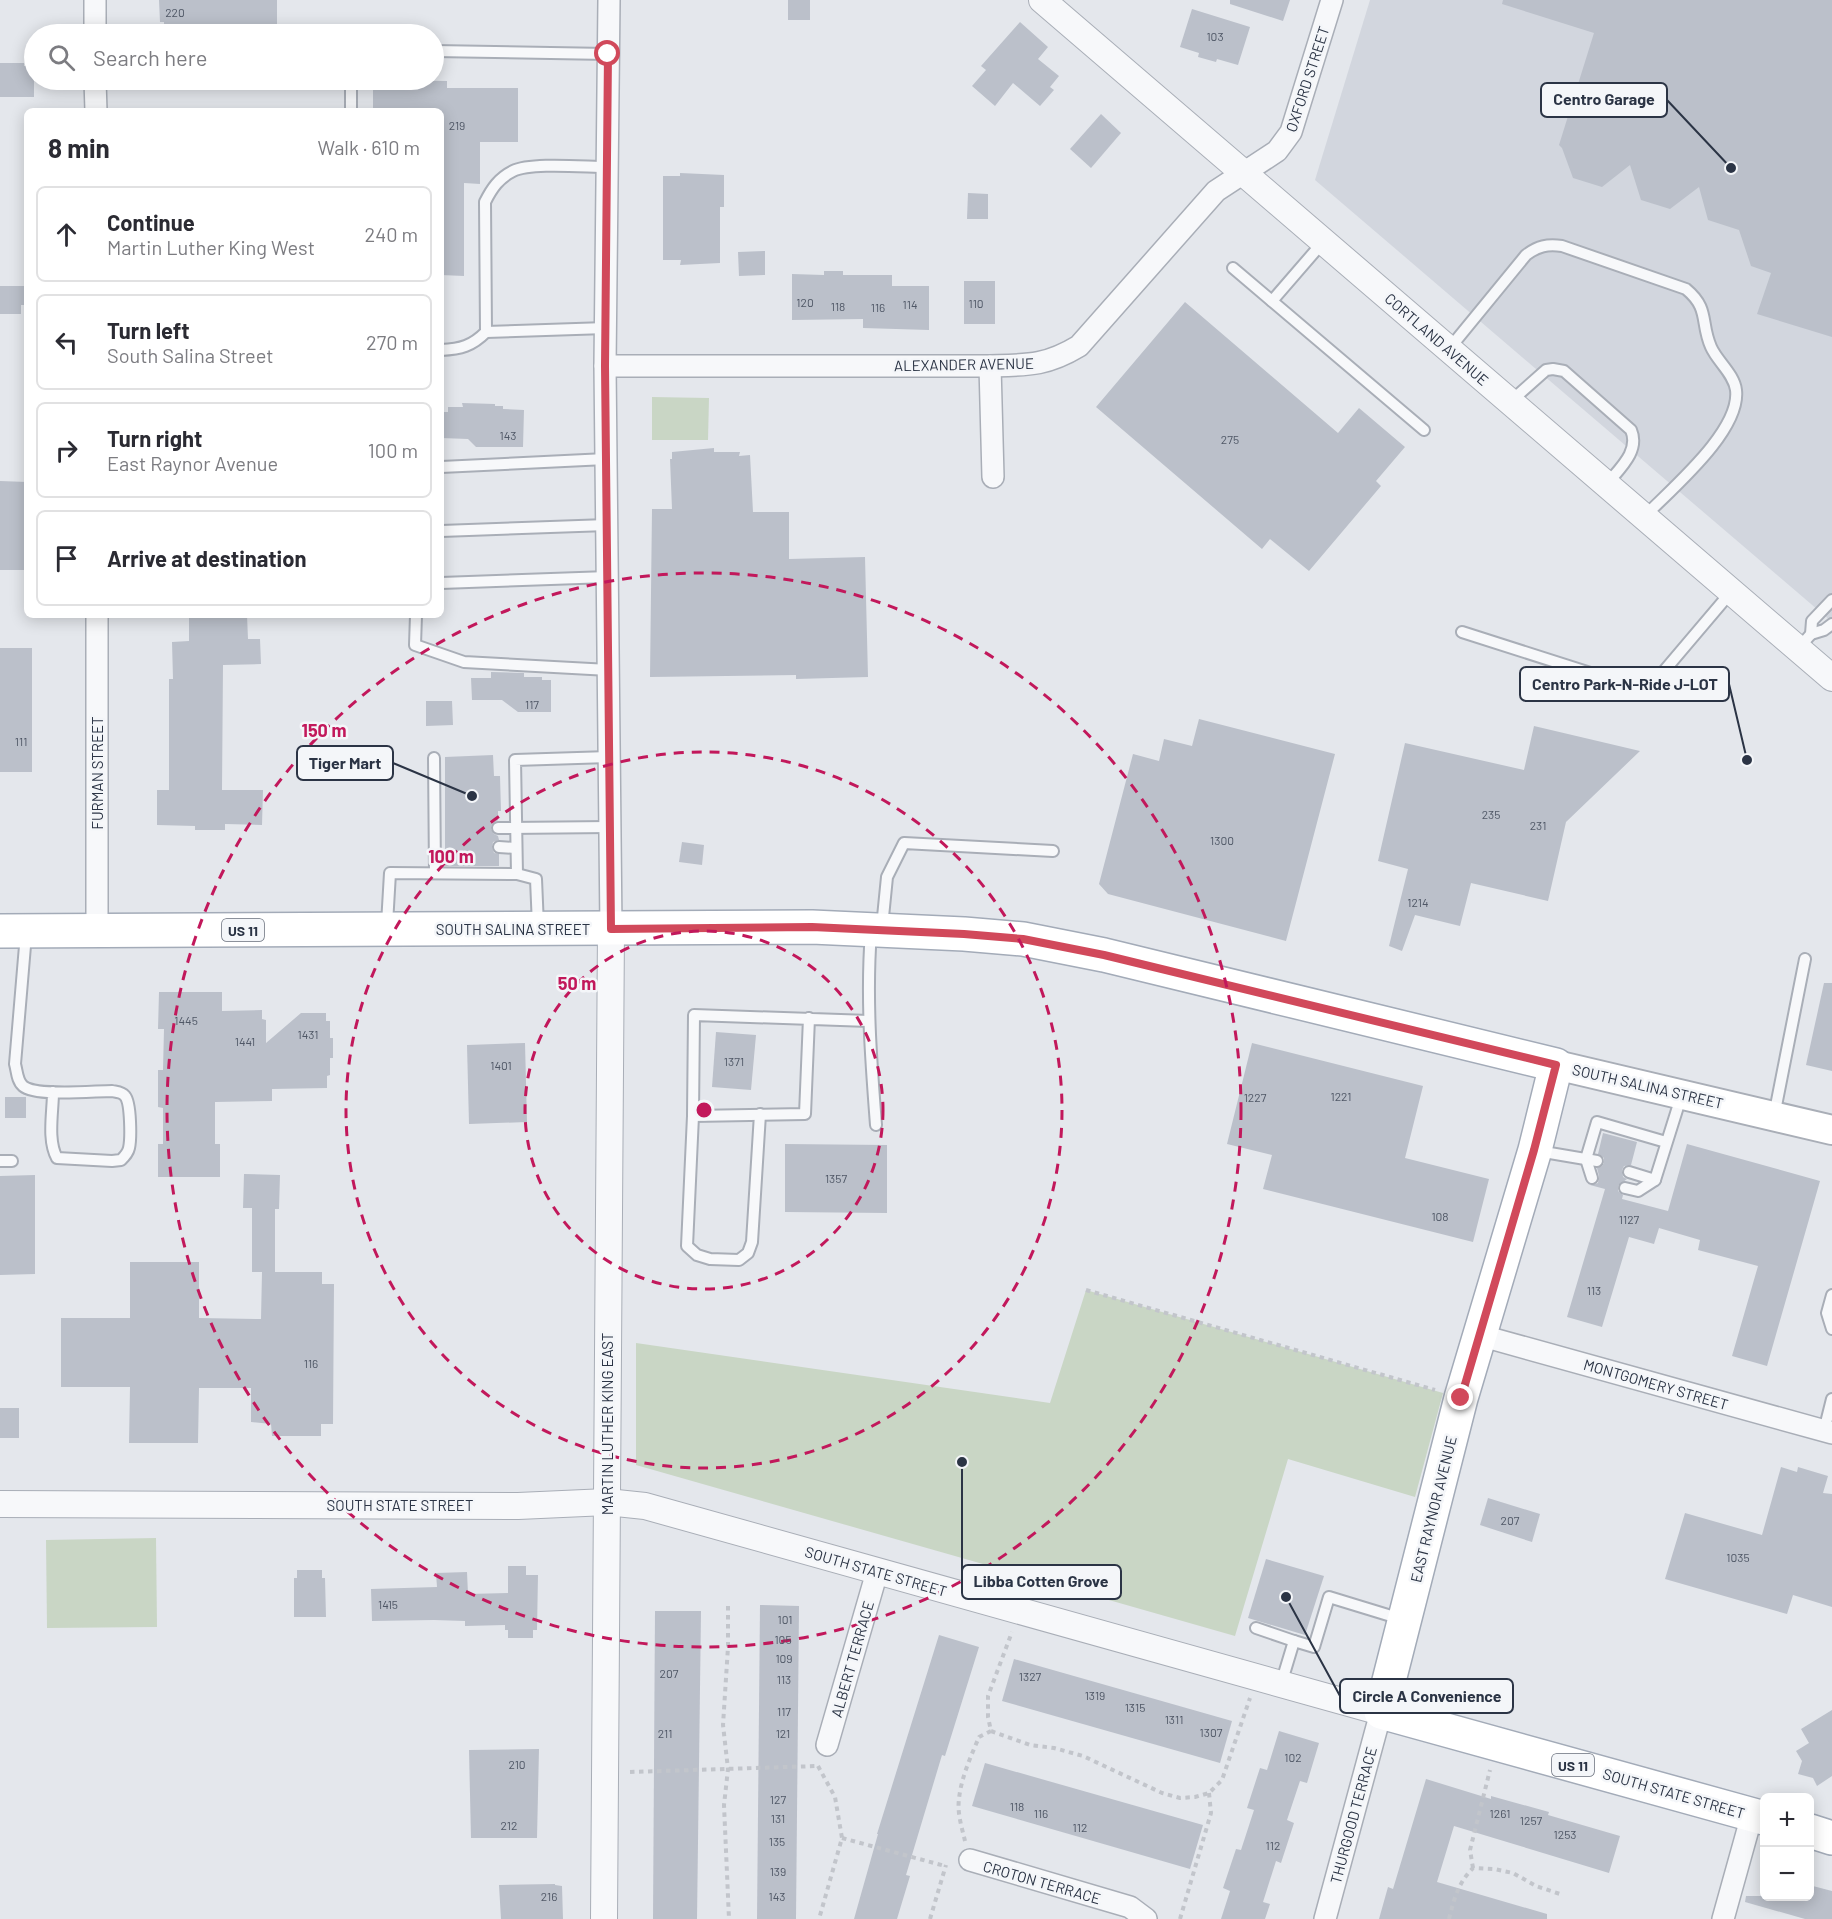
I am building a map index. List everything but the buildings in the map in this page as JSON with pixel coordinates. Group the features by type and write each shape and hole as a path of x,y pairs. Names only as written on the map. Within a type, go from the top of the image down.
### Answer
{"main road":[{"name":"SOUTH SALINA STREET","path":"13,931 812,927 1023,939 1104,955 1832,1130"},
{"name":"EAST RAYNOR AVENUE","path":"1381,1712 1461,1398 1534,1150 1556,1065"},
{"name":"SOUTH STATE STREET","path":"1381,1712 1758,1816"},
{"path":"1814,1833 1832,1838"}],"street":[{"path":"95,0 95,24"},
{"path":"609,0 605,366 611,929"},
{"name":"CORTLAND AVENUE","path":"1042,0 1731,592 1804,641 1832,678"},
{"name":"OXFORD STREET","path":"1244,174 1277,151 1291,132 1332,0"},
{"path":"95,90 96,108"},
{"name":"ALEXANDER AVENUE","path":"605,366 990,366 1033,365 1060,357 1079,346 1216,191 1244,174"},
{"path":"990,366 993,477"},
{"name":"FURMAN STREET","path":"97,618 97,931"},
{"name":"MARTIN LUTHER KING EAST","path":"604,1919 611,929"},
{"name":"MONTGOMERY STREET","path":"1479,1335 1828,1432"},
{"name":"SOUTH STATE STREET","path":"0,1504 518,1506 607,1502 645,1506 1381,1712"},
{"name":"ALBERT TERRACE","path":"827,1745 877,1572"},
{"name":"THURGOOD TERRACE","path":"1325,1919 1381,1712"},
{"path":"1723,1919 1758,1816"},
{"name":"CROTON TERRACE","path":"969,1855 1130,1907 1146,1919"}],"lane":[{"path":"444,51 608,54"},
{"path":"351,90 351,108"},
{"path":"444,350 476,343 486,332 486,202 492,186 514,170 535,167 607,166"},
{"path":"1272,301 1323,242"},
{"path":"1449,349 1526,255 1548,244 1562,246 1686,290 1697,298 1703,311 1711,347 1736,388 1736,404 1720,437 1644,517"},
{"path":"1233,268 1424,430"},
{"path":"486,332 606,328"},
{"path":"1510,402 1546,370 1564,371 1631,429 1634,438 1633,450 1606,485"},
{"path":"444,467 606,459"},
{"path":"444,531 607,525"},
{"path":"444,583 608,577"},
{"path":"1462,632 1643,688 1653,684 1731,592"},
{"path":"1804,641 1812,621 1832,600"},
{"path":"417,618 415,645 464,662 609,670"},
{"path":"1804,641 1832,624"},
{"path":"517,874 515,760 609,757"},
{"path":"434,758 440,827 440,847 435,873"},
{"path":"498,828 610,827"},
{"path":"876,1125 868,966 887,877 904,843 1053,851"},
{"path":"499,847 516,848"},
{"path":"387,930 390,873 517,874 536,879 539,929"},
{"path":"13,931 15,1064 18,1078 23,1086 35,1091 112,1091 120,1092 127,1097 130,1146 121,1160 57,1158 52,1143 53,1092"},
{"path":"1774,1116 1805,959"},
{"path":"760,1114 752,1242 748,1253 739,1260 710,1259 697,1255 687,1246 693,1116 694,1015 869,1021"},
{"path":"693,1116 805,1114 809,1018"},
{"path":"1625,1188 1638,1191 1655,1180 1682,1094"},
{"path":"1592,1178 1591,1160 1597,1122 1666,1142"},
{"path":"1534,1150 1591,1160"},
{"path":"0,1161 12,1161"},
{"path":"1629,1172 1655,1180"},
{"path":"1832,1295 1827,1313 1832,1329"},
{"path":"1828,1432 1832,1399"},
{"path":"1256,1628 1314,1647 1329,1597 1404,1620"},
{"path":"1269,1681 1294,1641"}],"path":[{"path":"1086,1290 1461,1398"},
{"path":"728,1606 723,1725 729,1769 724,1805 729,1919"},
{"path":"991,1731 987,1696 1019,1611"},
{"path":"842,1838 945,1866 969,1855 959,1816 959,1800 971,1755 979,1737 991,1731 1030,1744 1083,1756 1162,1793 1180,1798 1209,1793 1222,1780 1236,1744 1269,1681"},
{"path":"1473,1868 1470,1850 1497,1744"},
{"path":"818,1766 827,1745"},
{"path":"605,1772 818,1766"},
{"path":"818,1766 835,1797 842,1838 819,1919"},
{"path":"1180,1919 1211,1813 1209,1793"},
{"path":"930,1919 945,1866"},
{"path":"1449,1919 1457,1889 1473,1868 1494,1869 1512,1874 1536,1886 1563,1895"}],"shaded area":[{"path":"1370,0 1832,0 1832,622 1315,180"}],"green space":[{"path":"652,397 709,398 708,440 652,440"},
{"path":"1086,1290 1443,1393 1415,1497 1288,1459 1235,1636 636,1465 636,1343 1050,1403"},
{"path":"156,1538 157,1627 47,1628 46,1540"}],"place":[{"name":"Centro Garage","path":"1731,168"},
{"name":"Centro Park-N-Ride J-LOT","path":"1747,760"},
{"name":"Tiger Mart","path":"472,796"},
{"name":"Libba Cotten Grove","path":"962,1462"},
{"name":"Circle A Convenience","path":"1286,1597"}],"route":[{"path":"608,54 605,366 611,929 812,927 1023,939 1104,955 1556,1065 1534,1150 1461,1398"}]}
